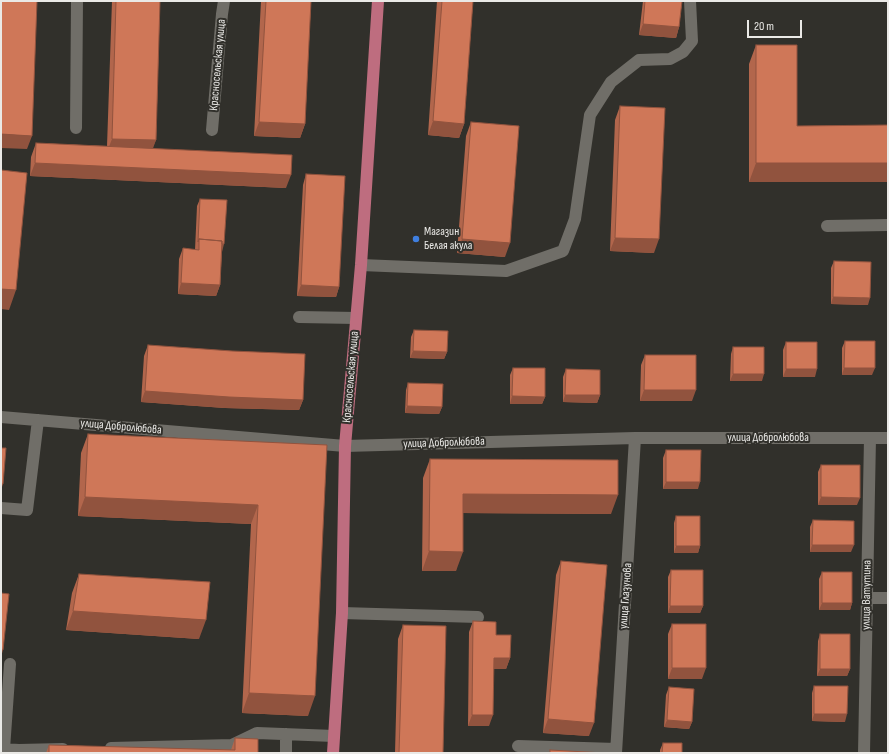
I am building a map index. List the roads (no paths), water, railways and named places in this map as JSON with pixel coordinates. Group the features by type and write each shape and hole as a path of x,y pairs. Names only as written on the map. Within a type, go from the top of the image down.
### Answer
{"main road":[{"name":"Красносельская улица","path":"333,753 342,613 345,446 361,266 378,1"}],"street":[{"path":"76,128 77,1"},
{"name":"Красносельская улица","path":"212,130 224,1"},
{"path":"361,266 506,271 563,251 575,219 590,115 610,82 639,60 670,59 683,52 692,41 690,1"},
{"path":"827,226 888,225"},
{"path":"299,317 356,318"},
{"name":"улица Добролюбова","path":"1,417 345,446 635,438 888,438"},
{"path":"1,508 27,510 38,420"},
{"name":"улица Глазунова","path":"616,751 635,438"},
{"name":"улица Ватутина","path":"864,753 870,438"},
{"path":"867,598 888,598"},
{"path":"342,613 478,617"},
{"path":"10,664 2,749 53,751 76,748"},
{"path":"100,748 232,745 257,733 334,736"},
{"path":"286,734 286,753"},
{"path":"518,746 616,751"}],"place":[{"name":"Магазин Белая акула","path":"416,239"}]}
